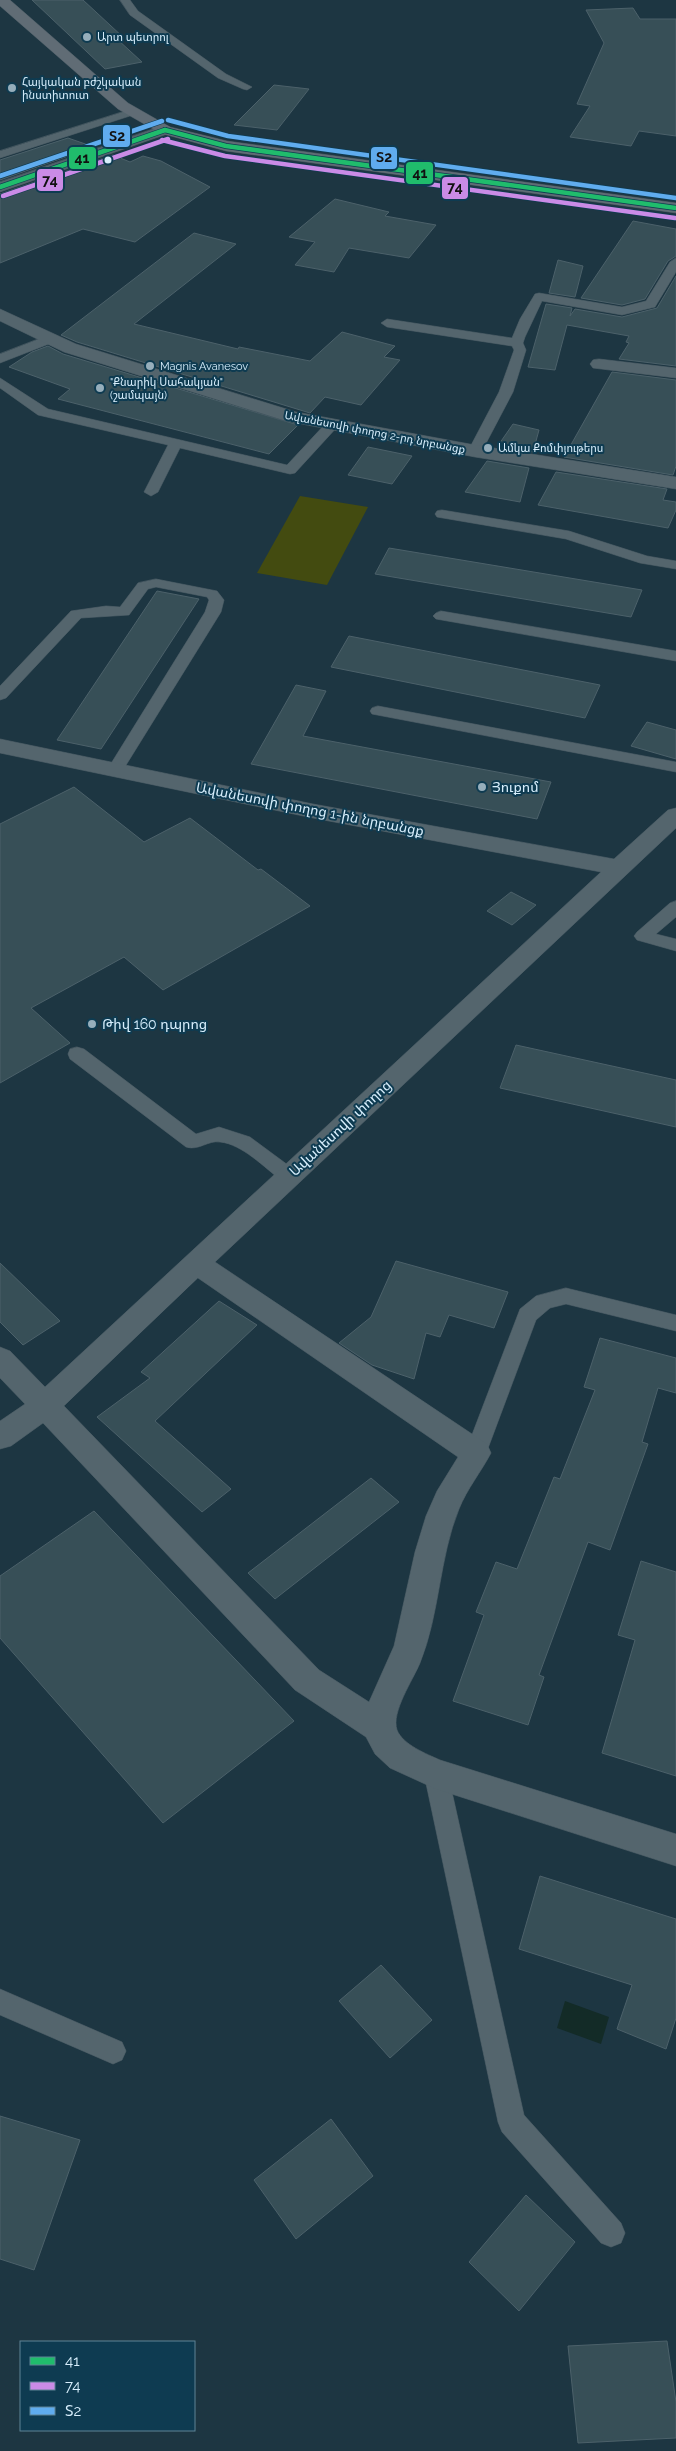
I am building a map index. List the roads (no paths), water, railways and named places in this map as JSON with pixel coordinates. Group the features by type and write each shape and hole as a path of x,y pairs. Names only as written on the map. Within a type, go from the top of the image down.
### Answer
{"main road":[{"path":"2,0 132,112 165,130 226,146 676,208"}],"street":[{"path":"0,187 165,130"},
{"name":"Ավանեսովի փողոց 2-րդ նրբանցք","path":"0,314 70,348 293,417 475,451 676,483"},
{"path":"599,364 676,373"},
{"name":"Ավանեսովի փողոց 1-ին նրբանցք","path":"0,746 322,813 620,868"},
{"name":"Ավանեսովի փողոց","path":"0,1437 45,1406 676,815"},
{"path":"196,1263 476,1453 441,1515 404,1663 390,1690 380,1728"},
{"path":"0,1359 307,1680 380,1728 390,1746 406,1762 436,1774 676,1850"}],"lane":[{"path":"125,0 134,13 222,76 248,87"},
{"path":"0,155 132,112"},
{"path":"475,451 506,392 520,350 517,343 527,315 539,297 622,311 651,304 676,262"},
{"path":"387,323 517,343"},
{"path":"0,359 49,339"},
{"path":"0,382 43,412 290,470 332,425"},
{"path":"150,492 176,444"},
{"path":"442,514 569,535 645,560 676,565"},
{"path":"0,695 76,614 106,611 124,612 143,586 156,583 212,594 217,600 213,612 115,770"},
{"path":"441,616 676,656"},
{"path":"378,711 676,767"},
{"path":"676,907 643,936 676,945"},
{"path":"77,1054 194,1142 219,1134 243,1142 289,1176"},
{"path":"476,1453 527,1315 543,1302 566,1296 676,1323"},
{"path":"436,1774 512,2122 611,2233"},
{"path":"0,2002 113,2050"}],"place":[{"name":"Արտ պետրոլ","path":"87,37"},
{"name":"Հայկական բժշկական ինստիտուտ","path":"12,88"},
{"name":"Magnis Avanesov","path":"150,366"},
{"name":"\"Քնարիկ Սահակյան\" (շամպայն)","path":"100,388"},
{"name":"Ամկա Քոմփյութերս","path":"488,448"},
{"name":"Յուքոմ","path":"482,787"},
{"name":"Թիվ 160 դպրոց","path":"92,1024"}]}
